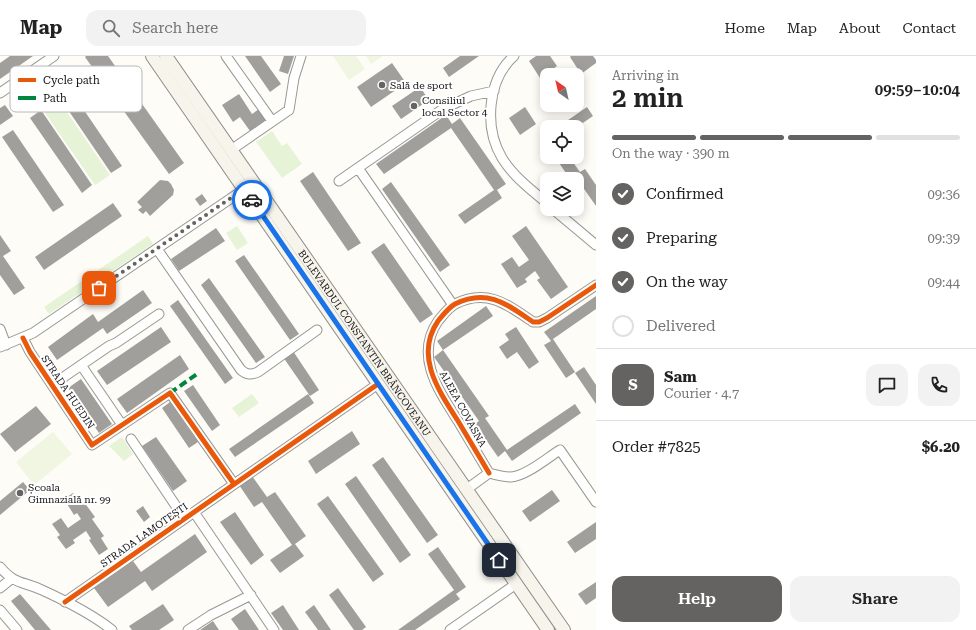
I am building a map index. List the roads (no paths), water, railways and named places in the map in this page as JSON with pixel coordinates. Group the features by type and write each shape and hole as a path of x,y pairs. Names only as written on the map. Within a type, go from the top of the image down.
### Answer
{"main road":[{"name":"BULEVARDUL CONSTANTIN BRÂNCOVEANU","path":"152,56 249,186 467,489 564,630"},
{"name":"BULEVARDUL CONSTANTIN BRÂNCOVEANU","path":"166,56 231,150 249,186 378,384 548,630"}],"street":[{"path":"39,66 54,56"},
{"path":"226,56 272,121"},
{"path":"231,150 289,110 294,78 301,56"},
{"path":"511,57 503,69 494,92 491,116 492,127 497,148 502,158 511,170 540,197"},
{"path":"0,93 10,86"},
{"path":"339,181 443,109 471,96 494,92"},
{"path":"358,168 453,305"},
{"path":"0,329 3,346 33,333 249,186"},
{"path":"562,216 596,245"},
{"path":"157,249 241,370 249,374 258,372 317,330"},
{"name":"ALEEA COVASNA","path":"489,473 434,380 428,357 430,336 442,315 453,305 472,298 489,298 498,300 533,322 539,322 596,285"},
{"name":"STRADA HUEDIN","path":"52,385 109,346 116,344 159,314"},
{"name":"STRADA HUEDIN","path":"23,338 30,352 92,445 122,425"},
{"path":"81,365 122,425 170,393 234,484"},
{"name":"STRADA LAMOTEȘTI","path":"65,602 378,384"},
{"name":"STRADA LAMOTEȘTI","path":"131,439 184,518"},
{"path":"467,489 489,473 505,476 517,476 560,450 596,502"},
{"path":"194,512 274,630"},
{"path":"0,567 11,579 36,587 101,622 112,630"},
{"path":"0,588 11,579"},
{"path":"450,630 516,584"},
{"path":"188,630 211,615 251,596"},
{"path":"0,610 17,630"}],"place":[{"name":"Sală de sport","path":"382,85"},
{"name":"Consiliul local Sector 4","path":"414,106"},
{"name":"Școala Gimnazială nr. 99","path":"20,493"}]}
